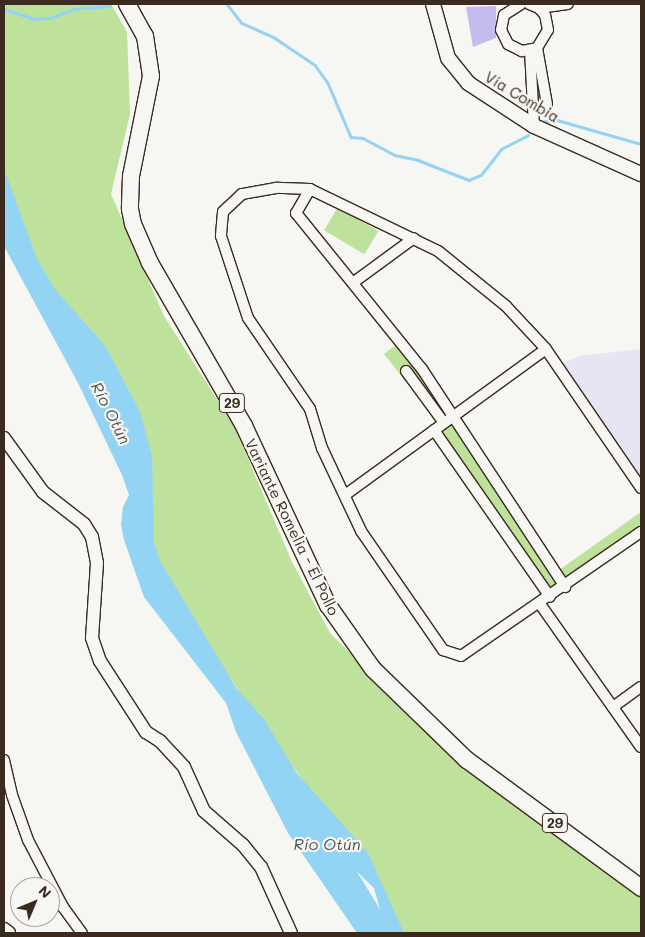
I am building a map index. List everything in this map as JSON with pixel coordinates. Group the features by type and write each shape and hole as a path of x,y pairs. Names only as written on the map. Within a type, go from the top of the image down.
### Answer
{"highway":[{"name":"Variante Romelia - El Pollo","path":"127,4 145,36 151,76 131,176 130,209 133,224 150,262 244,426 328,605 373,669 467,760 641,888"}],"main road":[{"name":"Vía Combia","path":"433,4 439,36 448,58 468,83 534,126 641,174"},
{"path":"4,930 8,933"}],"street":[{"path":"521,4 504,15 501,30 508,44 514,49 533,49"},
{"path":"529,4 539,8 545,15 548,30 533,49 534,126"},
{"path":"539,8 568,4"},
{"path":"533,49 547,104"},
{"path":"641,488 546,349 482,284 438,251 310,189 276,188 242,194 223,212 221,236 248,318 310,409 322,448 361,531 442,650 451,655 461,656 540,604 641,532"},
{"path":"310,189 296,213 326,255 354,282 422,369 564,587"},
{"path":"354,282 414,238"},
{"path":"345,495 546,349"},
{"path":"406,371 444,423"},
{"path":"434,430 550,597"},
{"path":"4,438 43,492 84,524 92,537 97,563 92,638 100,662 146,732 160,741 184,767 204,811 243,845 261,868 291,933"},
{"path":"540,604 641,747"},
{"path":"613,706 641,687"},
{"path":"4,760 12,795 28,840 63,907 82,933"}],"shaded area":[{"path":"641,349 641,488 558,365 580,356"}],"green space":[{"path":"4,4 111,4 127,32 130,114 111,194 164,316 235,428 292,562 330,633 419,722 641,895 641,933 397,933 358,853 321,808 300,776 261,726 228,674 192,630 144,536 153,490 31,268 4,185"},
{"path":"338,207 378,231 364,254 324,230"},
{"path":"400,342 555,573 641,512 641,532 550,597 434,430 440,425 384,354"}],"water":[{"name":"Río Otún","path":"4,169 37,259 54,288 106,347 140,412 152,456 154,542 160,561 237,689 264,719 296,772 368,853 404,933 357,933 288,833 236,732 226,703 144,597 124,540 121,524 123,507 129,495 122,475 78,383 5,248","holes":["349,864 374,888 381,913 378,920 343,877 341,867"]}],"building":[{"path":"496,6 496,38 473,47 466,7"}],"waterway":[{"path":"227,4 242,23 275,38 315,65 328,83 351,137 363,138 395,155 418,160 469,180 481,175 501,149 528,135"},
{"path":"4,9 34,19 50,18 73,9 110,6"},
{"path":"539,122 557,120 641,144"},
{"name":"Río Otún","path":"333,848 385,933"}]}
